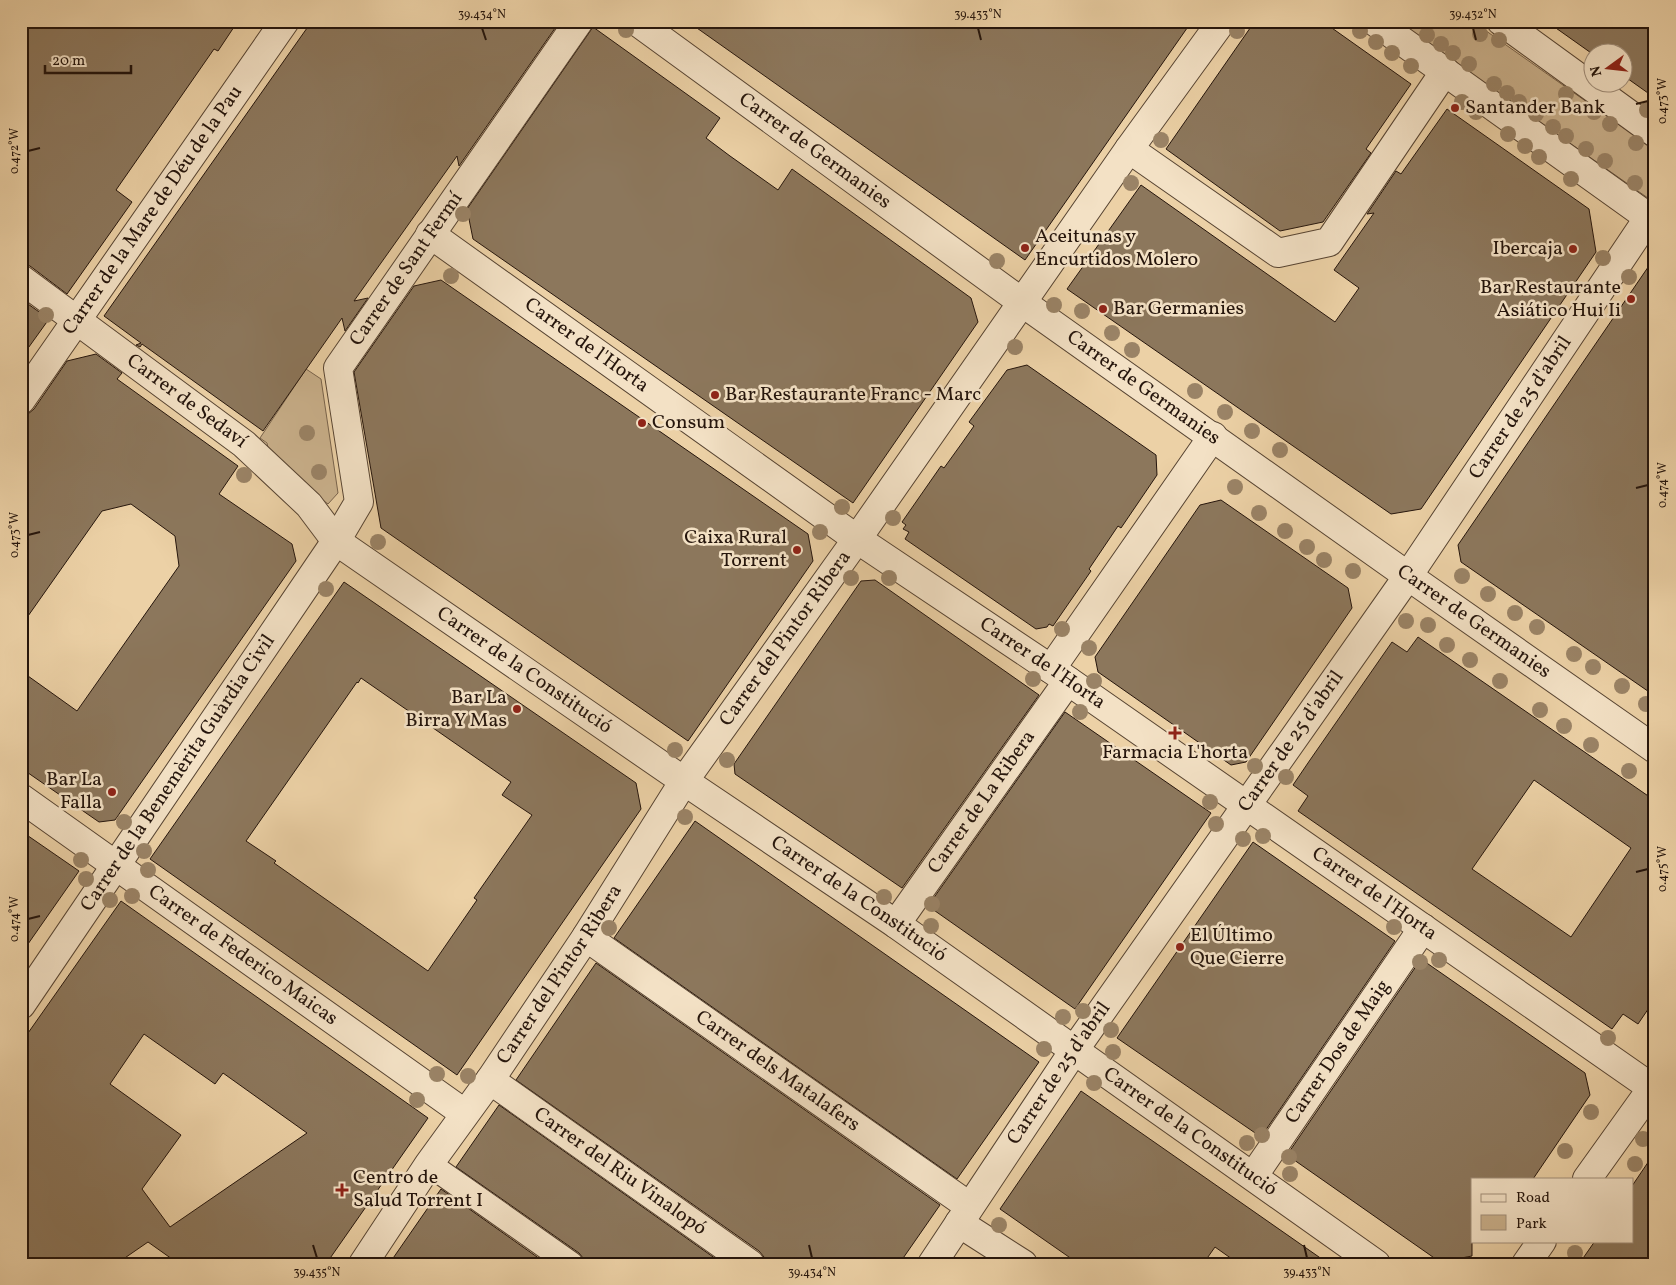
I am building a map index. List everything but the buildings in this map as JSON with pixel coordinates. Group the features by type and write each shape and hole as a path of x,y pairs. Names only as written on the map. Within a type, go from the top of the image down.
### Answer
{"street":[{"name":"Carrer de la Mare de Déu de la Pau","path":"21,400 286,21"},
{"name":"Carrer de Sant Fermí","path":"336,541 359,502 338,368 579,21"},
{"name":"Carrer de Germanies","path":"636,21 1023,303 1408,576 1654,747"},
{"name":"Carrer del Pintor Ribera","path":"363,1264 429,1164 490,1080 586,937 684,781 857,539 1129,149 1222,21"},
{"path":"1374,21 1652,220"},
{"path":"1501,21 1655,133"},
{"path":"1129,149 1278,253 1329,242 1445,71"},
{"name":"Carrer de 25 d'abril","path":"932,1264 1075,1049 1408,576 1652,220"},
{"name":"Carrer de l'Horta","path":"430,234 857,539 1059,675 1654,1087"},
{"name":"Carrer de Sedaví","path":"21,279 244,444 309,505 336,541"},
{"name":"Carrer de La Ribera","path":"896,924 1213,436"},
{"name":"Carrer de la Constitució","path":"336,541 684,781 896,924 1376,1264"},
{"name":"Carrer de la Benemèrita Guàrdia Civil","path":"21,1005 336,541"},
{"name":"Carrer de Federico Maicas","path":"21,798 464,1114"},
{"name":"Carrer Dos de Maig","path":"1254,1176 1423,928"},
{"name":"Carrer dels Matalafers","path":"586,937 964,1215 1023,1264"},
{"name":"Carrer del Riu Vinalopó","path":"490,1080 750,1264"},
{"path":"1588,1178 1654,1087"},
{"path":"429,1164 571,1264"},
{"path":"1526,1264 1541,1242"}],"green space":[{"path":"1396,21 1472,21 1655,150 1655,203"},
{"path":"306,369 321,379 338,493 328,504 270,458 267,443 260,438"}],"place":[{"name":"Santander Bank","path":"1455,108"},
{"name":"Aceitunas y Encurtidos Molero","path":"1025,248"},
{"name":"Ibercaja","path":"1573,249"},
{"name":"Bar Restaurante Asiático Hui Ii","path":"1631,299"},
{"name":"Bar Germanies","path":"1103,309"},
{"name":"Bar Restaurante Franc - Marc","path":"715,395"},
{"name":"Consum","path":"642,423"},
{"name":"Caixa Rural Torrent","path":"797,550"},
{"name":"Bar La Birra Y Mas","path":"517,709"},
{"name":"Farmacia L'horta","path":"1175,733"},
{"name":"Bar La Falla","path":"112,792"},
{"name":"El Último Que Cierre","path":"1180,947"},
{"name":"Centro de Salud Torrent I","path":"342,1190"}]}
